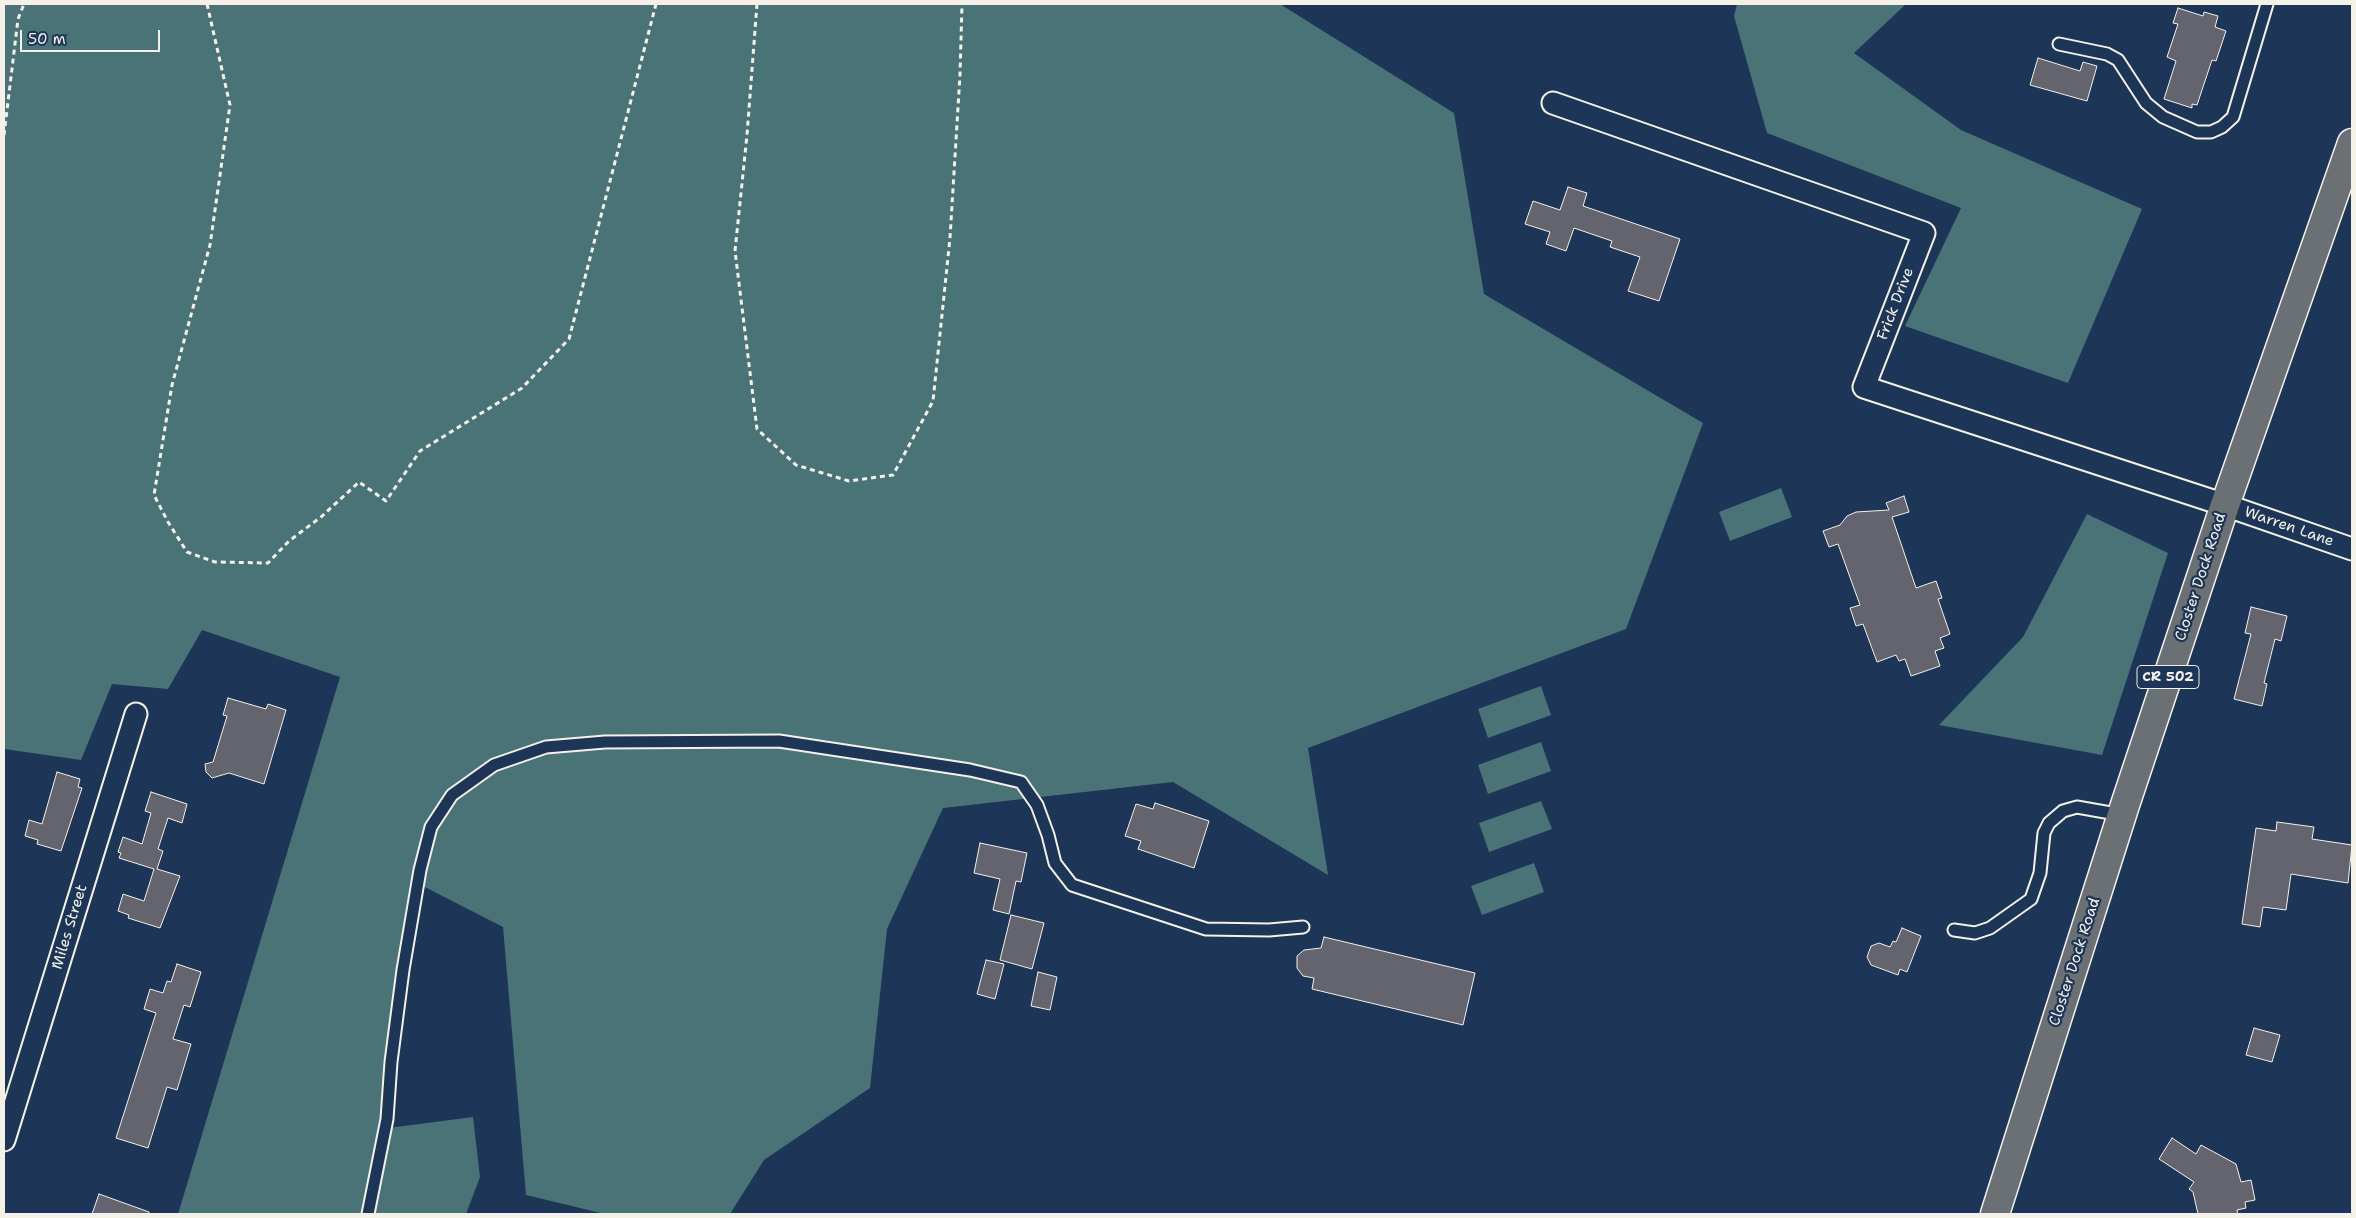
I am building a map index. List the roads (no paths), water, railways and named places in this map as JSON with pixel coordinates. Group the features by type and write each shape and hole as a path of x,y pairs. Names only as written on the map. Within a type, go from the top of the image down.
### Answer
{"main road":[{"name":"Closter Dock Road","path":"1995,1214 2122,815 2225,505 2352,143"}],"street":[{"name":"Frick Drive","path":"1553,102 1924,233 1864,387 2225,505"},
{"name":"Warren Lane","path":"2225,505 2352,549"},
{"name":"Miles Street","path":"4,1140 136,714"}],"lane":[{"path":"2059,44 2107,54 2118,60 2146,103 2163,117 2197,132 2211,132 2222,127 2233,117 2267,4"},
{"path":"368,1214 388,1119 391,1062 403,970 420,870 431,827 452,795 494,765 546,747 605,742 779,741 970,770 1021,782 1037,805 1056,863 1072,886 1206,929 1269,930 1303,927"},
{"path":"1954,930 1975,933 1990,928 2031,899 2040,873 2044,833 2049,822 2063,811 2077,807 2122,815"}]}
